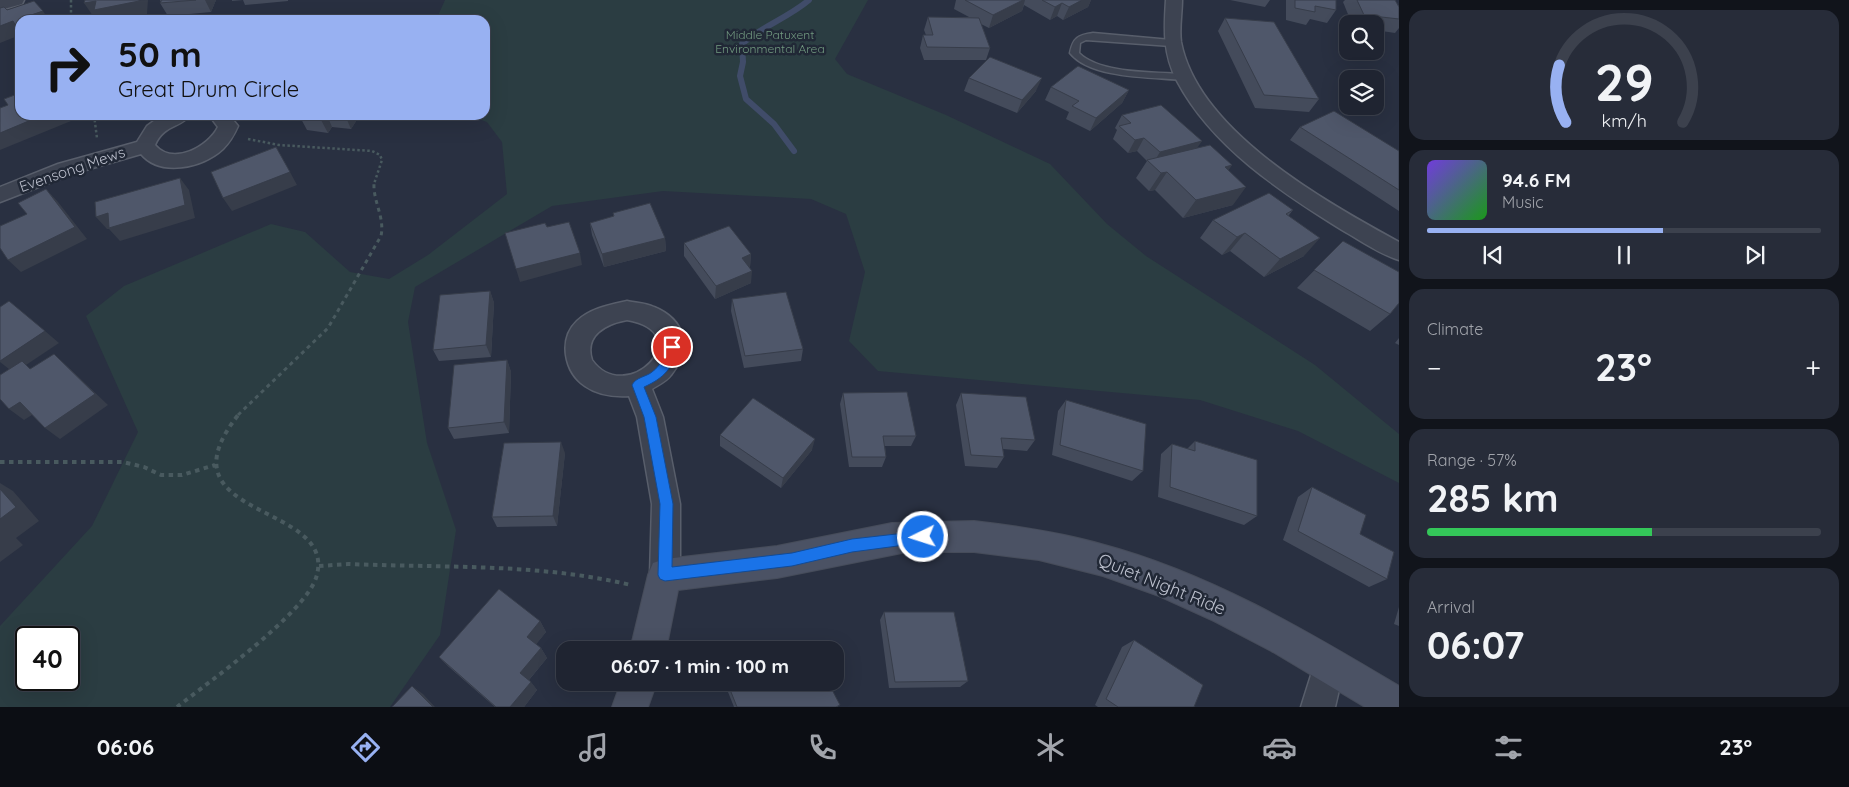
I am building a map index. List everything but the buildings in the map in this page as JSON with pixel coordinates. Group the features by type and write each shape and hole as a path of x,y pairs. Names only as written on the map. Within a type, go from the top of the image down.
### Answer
{"street":[{"path":"0,5 16,0"},
{"path":"1174,0 1170,21 1171,43 1184,77 1209,114 1250,156 1288,185 1334,216 1399,252"},
{"name":"Evensong Mews","path":"145,146 149,134 158,126 170,120"},
{"path":"223,120 228,126 226,134"},
{"name":"Evensong Mews","path":"145,146 150,154 159,159 192,158 211,149 226,134"},
{"name":"Evensong Mews","path":"0,195 64,169 145,146"},
{"path":"638,385 652,426 666,504 663,584 650,641"},
{"name":"Quiet Night Ride","path":"663,584 852,546 907,538 970,536 1065,548 1165,581 1239,616 1329,664 1399,707"},
{"path":"1318,707 1329,664"},
{"path":"630,707 636,691"}],"lane":[{"path":"1171,43 1093,36 1081,38 1075,44 1073,51 1076,58 1086,65 1184,77"}],"path":[{"path":"72,0 72,15"},
{"path":"178,707 277,627 302,600 319,566 314,548 301,532 236,496 218,480 215,465 219,444 250,401 312,347 341,309 382,235 383,221 373,191 373,181 382,160 380,155 372,151 279,145 226,134"},
{"path":"0,462 124,462 144,467 161,475 182,475 215,465"},
{"path":"319,566 348,564 576,572 611,579 663,584"}],"green space":[{"name":"Middle Patuxent Environmental Area","path":"445,0 868,0 835,59 847,74 946,115 1050,164 1107,224 1146,256 1315,365 1399,434 1399,483 1298,431 1200,400 878,371 849,341 865,272 846,214 811,199 663,191 552,206 415,287 408,322 427,443 456,530 440,635 390,707 0,707 0,626 92,526 138,432 86,316 124,286 271,224 305,232 350,272 389,279 428,255 507,194 502,142 487,122 481,120 490,120 490,15 438,15"}],"waterway":[{"path":"794,151 774,124 746,99 740,76 743,62 742,44 809,0"}],"route":[{"path":"672,347 668,362 656,376 638,385 650,417 666,504 665,575 792,559 852,546 923,537"}]}
